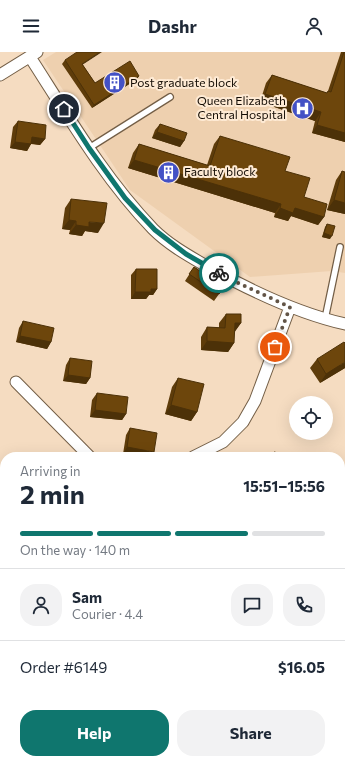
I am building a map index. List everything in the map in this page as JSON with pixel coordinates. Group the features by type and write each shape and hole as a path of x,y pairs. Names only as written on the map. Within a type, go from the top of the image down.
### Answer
{"street":[{"path":"0,75 34,54 89,148 125,198 155,230 186,254 234,281 290,307 345,324"},
{"path":"203,452 223,442 243,422 255,401 290,307"},
{"path":"16,382 85,452"}],"lane":[{"path":"89,148 170,97"},
{"path":"325,319 340,248"}],"shaded area":[{"path":"56,52 345,52 345,273 332,271 250,277 130,190 43,60"}],"building":[{"name":"Post graduate block","path":"77,52 100,52 82,64 95,83 130,61 139,76 94,105 65,60"},
{"path":"344,52 345,133 317,125 321,112 265,94 272,75 327,93 328,91 331,92"},
{"path":"18,121 46,125 45,139 32,137 31,144 15,142"},
{"path":"160,124 187,133 184,141 157,132"},
{"path":"220,136 290,157 285,171 310,178 304,197 327,204 324,217 295,208 293,213 280,208 281,204 134,160 139,144 210,166"},
{"path":"342,171 345,172 345,203 334,200"},
{"path":"71,199 107,203 104,223 89,222 89,227 76,225 76,221 69,220"},
{"path":"327,224 335,226 332,236 324,233"},
{"path":"194,267 224,287 219,294 189,274"},
{"path":"136,269 157,269 157,289 151,289 151,292 135,292"},
{"path":"226,314 241,314 241,323 235,323 234,343 207,341 207,327 225,328"},
{"path":"23,321 54,328 51,342 20,336"},
{"path":"344,342 345,362 326,374 317,359"},
{"path":"70,358 92,361 90,378 68,375"},
{"path":"178,378 204,384 197,412 171,405"},
{"path":"97,393 128,397 126,414 95,410"},
{"path":"130,428 157,433 154,452 127,447"}],"way so far":[{"path":"219,273 290,307 275,347"}],"place":[{"name":"Post graduate block","path":"115,83"},
{"name":"Queen Elizabeth Central Hospital","path":"302,108"},
{"name":"Faculty block","path":"169,172"}],"route":[{"path":"64,109 89,148 125,198 155,230 186,254 219,273"}]}
